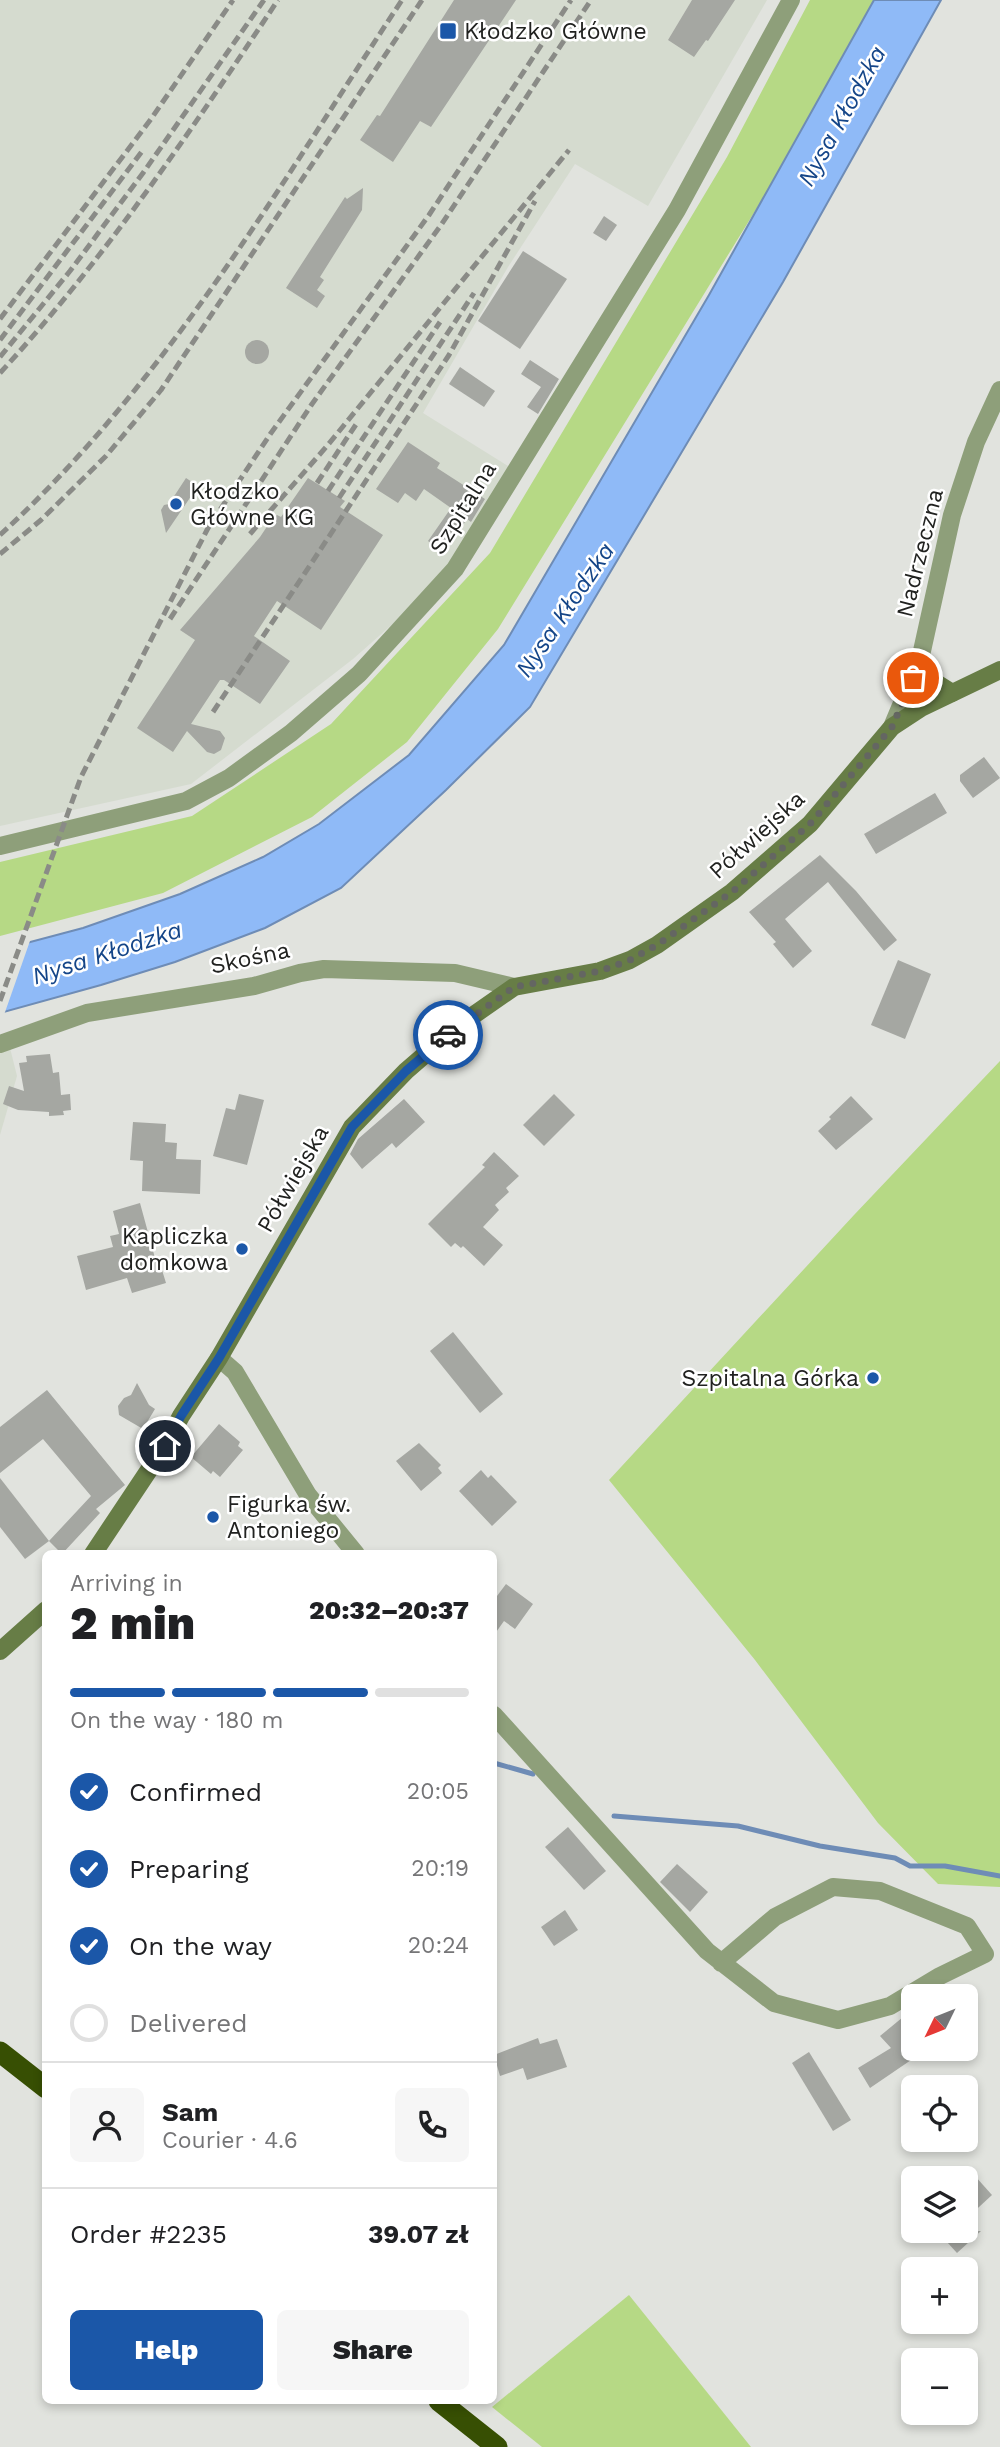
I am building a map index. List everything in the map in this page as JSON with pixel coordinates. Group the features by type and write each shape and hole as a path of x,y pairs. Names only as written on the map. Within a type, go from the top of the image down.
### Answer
{"highway":[{"path":"0,2052 42,2085"},
{"path":"443,2404 497,2447"}],"street":[{"name":"Szpitalna","path":"0,846 186,801 229,778 291,733 359,674 455,569 677,210 791,0"},
{"name":"Nadrzeczna","path":"892,727 920,660 952,515 976,442 1000,390"},
{"path":"920,660 936,683 952,693"},
{"name":"Półwiejska","path":"96,1550 165,1446 219,1358 352,1127 406,1071 458,1026 514,987 600,971 630,960 657,945 732,892 810,824 892,727 921,708 1000,670"},
{"name":"Skośna","path":"0,1044 87,1013 254,986 300,973 324,970 455,973 514,987"},
{"path":"219,1358 235,1372 309,1495 353,1550"},
{"path":"0,1651 42,1614"},
{"path":"497,1718 625,1863 721,1963 774,2003 838,2020 890,2006 940,1976 985,1954 967,1926 880,1891 833,1887 775,1917 721,1963"}],"shaded area":[{"path":"0,0 767,0 648,206 575,164 508,267 423,413 513,469 431,590 353,659 191,784 0,826"},
{"path":"10,1048 17,1076 0,1135 0,1052"}],"green space":[{"path":"810,0 874,0 771,185 498,629 407,742 312,817 163,893 0,936 0,862 192,816 331,724 490,553 727,157"},
{"path":"1000,1061 1000,1887 938,1884 878,1823 755,1660 609,1480"},
{"path":"629,2295 751,2447 542,2447 492,2407"}],"water":[{"name":"Nysa Kłodzka","path":"874,0 941,0 783,282 530,707 341,888 265,928 175,962 0,1013 0,950 83,928 180,894 263,857 319,824 409,755 504,645 709,295"}],"pier":[{"path":"31,938 4,1015 0,1017 0,947"}],"building":[{"path":"454,0 516,0 431,127 420,121 393,162 360,140 377,115 380,116"},
{"path":"692,0 735,0 694,57 668,40"},
{"path":"363,188 362,210 320,277 324,280 317,290 325,296 317,308 286,288 345,197 347,199"},
{"path":"604,216 617,225 606,241 593,233"},
{"path":"523,251 567,279 520,349 478,321"},
{"path":"257,340 268,347 269,352 262,363 257,364 246,357 245,352 252,341"},
{"path":"530,360 559,379 538,414 527,407 541,387 521,374"},
{"path":"460,367 495,391 484,407 449,384"},
{"path":"408,442 440,463 437,468 485,499 471,522 467,519 444,553 428,541 451,508 424,489 416,501 405,493 398,503 376,489"},
{"name":"Kłodzko Główne KG","path":"186,478 198,486 166,533 161,510 164,505 169,504"},
{"path":"308,478 345,501 340,507 383,535 321,630 277,601 254,636 290,661 260,704 220,680 191,724 220,731 225,738 221,750 214,754 207,752 187,731 173,752 137,728 195,640 180,630 270,522 277,515 281,517"},
{"path":"984,757 1000,778 973,798 960,781 960,775"},
{"path":"935,793 947,813 876,854 864,834"},
{"path":"820,855 856,891 897,940 884,951 828,882 785,919 812,951 793,968 773,944 776,942 749,912"},
{"path":"898,960 931,974 905,1039 871,1025"},
{"path":"50,1054 53,1073 59,1072 61,1095 70,1094 71,1110 63,1111 64,1115 49,1116 49,1112 18,1110 3,1104 9,1086 24,1091 19,1063 27,1062 26,1056"},
{"path":"239,1094 264,1100 247,1165 213,1156 226,1108 235,1110"},
{"path":"554,1094 575,1115 544,1146 523,1125"},
{"path":"851,1096 873,1119 836,1150 818,1131"},
{"path":"404,1099 425,1122 396,1148 392,1143 362,1169 350,1154 358,1139"},
{"path":"133,1122 166,1124 165,1142 177,1143 176,1159 201,1160 200,1194 142,1191 143,1161 130,1160"},
{"path":"494,1152 519,1176 506,1188 509,1192 495,1205 499,1210 483,1227 503,1245 484,1266 463,1246 461,1248 455,1243 451,1247 428,1224 485,1167 482,1165"},
{"path":"140,1203 155,1258 158,1257 166,1283 132,1293 127,1278 86,1290 77,1256 113,1247 110,1236 119,1234 113,1211"},
{"path":"453,1332 503,1394 480,1413 430,1351"},
{"path":"137,1383 149,1405 155,1409 143,1429 119,1415 118,1406 124,1398 131,1395"},
{"path":"47,1390 125,1485 96,1509 100,1513 66,1550 58,1550 49,1541 91,1496 43,1439 0,1473 0,1427"},
{"path":"219,1424 240,1442 238,1446 243,1450 220,1477 213,1471 211,1474 191,1457"},
{"path":"419,1443 441,1465 438,1468 442,1473 421,1491 396,1461"},
{"path":"481,1470 488,1478 491,1475 517,1502 492,1526 459,1491"},
{"path":"0,1478 49,1541 25,1559 0,1527"},
{"path":"506,1584 533,1604 515,1629 504,1621 497,1631 497,1596"},
{"path":"568,1827 606,1871 584,1890 545,1847"},
{"path":"677,1864 708,1892 690,1912 660,1882"},
{"path":"565,1910 578,1930 554,1946 541,1927"},
{"path":"901,2019 901,2062 908,2062 870,2088 858,2068 891,2048 880,2036"},
{"path":"538,2038 540,2044 557,2039 567,2067 527,2080 523,2068 500,2076 497,2054"},
{"path":"809,2052 851,2120 833,2131 792,2063"},
{"path":"978,2179 992,2195 978,2208"},
{"path":"948,2243 968,2243 957,2253"}],"waterway":[{"path":"497,1764 533,1774"},
{"path":"614,1816 738,1826 820,1846 895,1858 910,1866 945,1866 1000,1876"}],"railway":[{"path":"0,319 151,119 233,0"},
{"path":"0,357 70,271 143,173 264,0"},
{"path":"0,373 39,330 111,239 180,145 278,0"},
{"path":"0,535 60,476 116,413 168,348 265,211 402,0"},
{"path":"0,554 41,520 106,456 161,390 422,0"},
{"path":"0,1001 81,777 208,528 271,433 429,215 571,0"},
{"path":"170,619 312,404 441,225 591,0"},
{"path":"0,340 143,150"},
{"path":"250,534 327,446 569,150"},
{"path":"213,712 449,355 535,201"},
{"path":"339,498 474,293"},
{"path":"328,491 440,322"},
{"path":"317,483 357,423"}],"way so far":[{"path":"448,1035 514,987 600,971 630,960 657,945 732,892 810,824 892,727 913,678"}],"place":[{"name":"Kłodzko Główne","path":"448,31"},
{"name":"Kłodzko Główne KG","path":"176,504"},
{"name":"Kapliczka domkowa","path":"242,1249"},
{"name":"Szpitalna Górka","path":"873,1378"},
{"name":"Figurka św. Antoniego","path":"213,1517"}],"route":[{"path":"165,1446 352,1127 406,1071 448,1035"}]}
